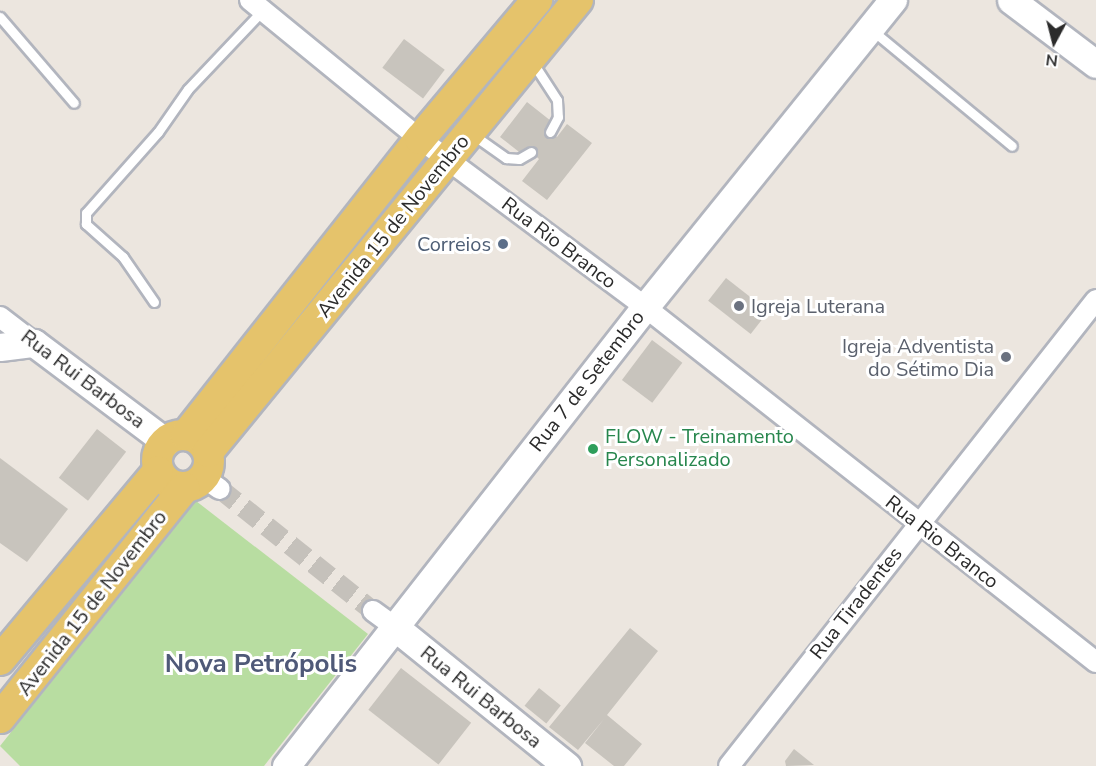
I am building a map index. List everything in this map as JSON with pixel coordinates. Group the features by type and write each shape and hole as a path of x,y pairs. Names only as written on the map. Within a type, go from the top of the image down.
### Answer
{"main road":[{"name":"Avenida 15 de Novembro","path":"0,718 195,464 578,0"},
{"name":"Avenida 15 de Novembro","path":"195,464 420,139 529,2"},
{"name":"Avenida 15 de Novembro","path":"0,660 158,471 157,455 195,464"}],"street":[{"name":"Rua 7 de Setembro","path":"286,766 645,307 893,0"},
{"path":"1011,0 1096,64"},
{"name":"Rua Rio Branco","path":"256,5 420,139 645,307 1096,662"},
{"name":"Rua Tiradentes","path":"729,766 1096,300"},
{"name":"Rua Rui Barbosa","path":"0,317 195,464"},
{"path":"0,347 34,343"},
{"path":"373,611 396,628"},
{"name":"Rua Rui Barbosa","path":"396,628 567,766"}],"lane":[{"path":"154,302 123,257 86,224 85,218 91,204 158,132 188,89 256,5"},
{"path":"0,17 74,103"},
{"path":"871,29 1012,146"},
{"path":"530,58 557,100 558,117 550,132"},
{"path":"470,132 506,158 519,159 531,152"}],"green space":[{"path":"196,501 368,634 264,766 20,766 0,746"}],"building":[{"path":"404,39 445,70 423,98 382,68"},
{"path":"527,102 551,121 545,128 557,137 567,124 592,143 547,200 522,181 539,159 528,149 523,155 500,137"},
{"name":"Igreja Luterana","path":"726,278 769,311 751,334 708,301"},
{"path":"652,340 682,363 652,403 622,380"},
{"path":"97,429 126,452 88,501 59,478"},
{"path":"0,458 68,509 27,562 0,543"},
{"path":"630,628 658,651 607,715 642,744 624,766 614,766 585,743 604,719 578,750 549,727"},
{"path":"401,668 471,723 439,765 368,710"},
{"path":"539,688 561,706 546,723 525,706"},
{"path":"794,749 814,765 786,766 785,761"}],"tunnel":[{"path":"220,489 373,611"}],"place":[{"name":"Correios","path":"503,244"},
{"name":"Igreja Luterana","path":"739,306"},
{"name":"Igreja Adventista do Sétimo Dia","path":"1006,357"},
{"name":"FLOW - Treinamento Personalizado","path":"593,449"}],"district":[{"name":"Nova Petrópolis","path":"261,664"}]}
